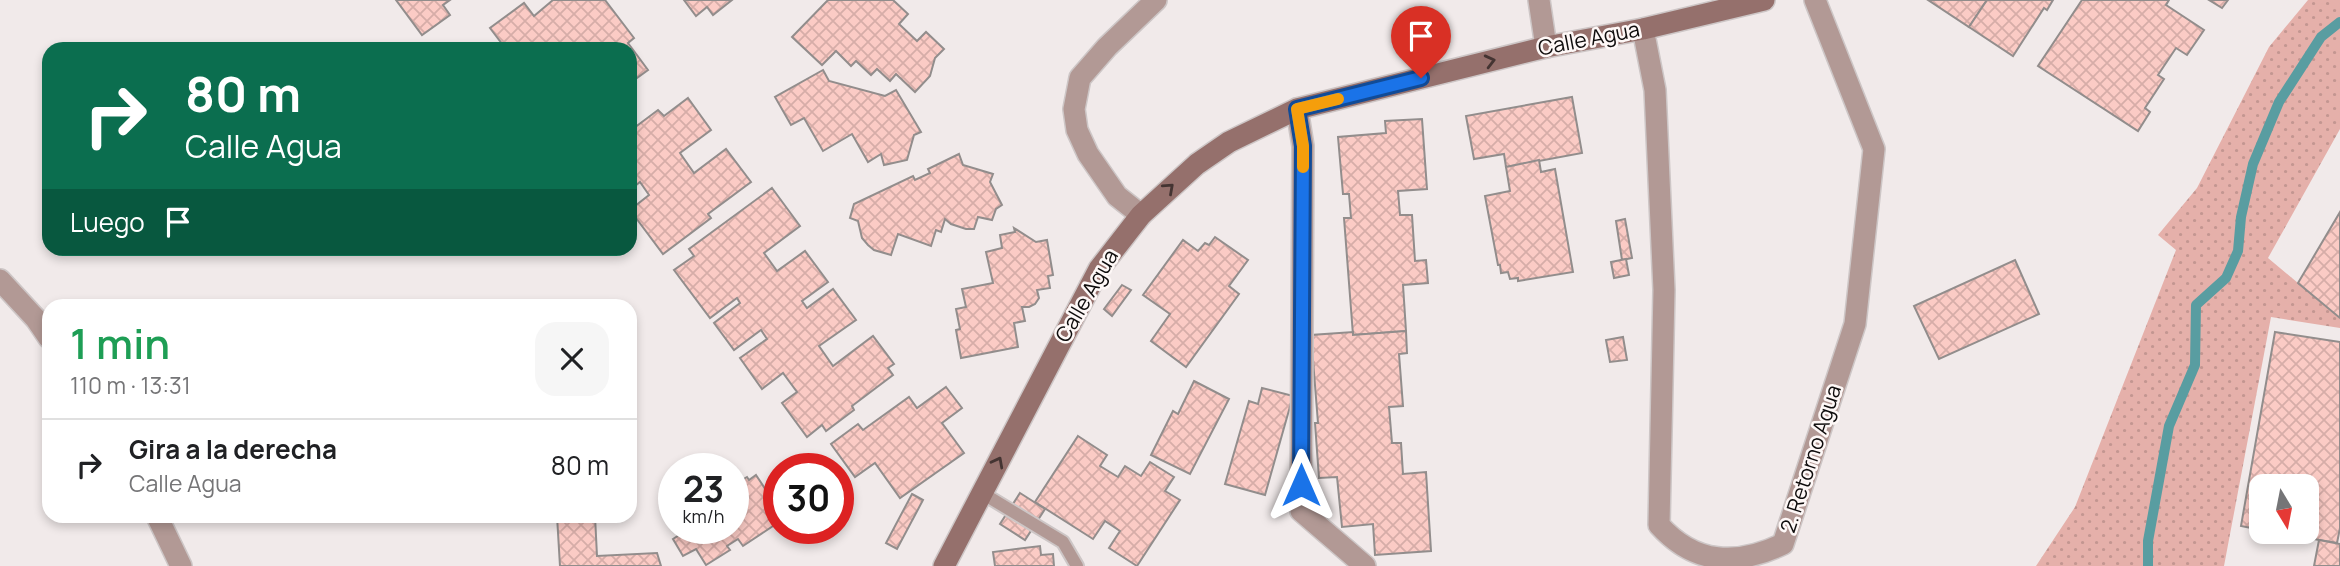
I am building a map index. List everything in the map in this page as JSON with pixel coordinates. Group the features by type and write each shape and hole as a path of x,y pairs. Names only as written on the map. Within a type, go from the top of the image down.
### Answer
{"street":[{"path":"1141,215 1117,196 1088,154 1077,130 1074,109 1080,78 1107,47 1156,0"},
{"path":"1539,0 1546,47"},
{"name":"Calle Agua","path":"944,566 1099,270 1141,215 1168,188 1219,149 1262,124 1297,109 1546,47 1643,29 1764,0"},
{"name":"2. Retorno Agua","path":"1643,29 1655,90 1664,290 1659,525 1671,538 1699,556 1734,561 1751,559 1783,544 1855,324 1874,149 1815,0"},
{"path":"1297,109 1303,146 1301,510 1364,566"},
{"path":"0,280 42,328"},
{"path":"160,523 181,566"}],"lane":[{"path":"982,493 1063,542 1076,566"}],"shaded area":[{"path":"2308,0 2340,0 2340,129 2268,258 2340,318 2340,328 2271,317 2224,566 2036,566 2075,507 2176,250 2158,235 2197,188 2269,47"}],"building":[{"path":"396,0 450,0 443,5 450,15 422,35"},
{"path":"553,0 605,0 634,38 629,42 501,42 490,28 524,3 534,16"},
{"path":"684,0 732,0 713,15 707,7 696,16"},
{"path":"828,0 893,0 908,14 899,24 917,41 926,32 944,49 935,58 930,76 915,92 896,74 890,81 877,69 871,75 856,61 851,66 836,51 822,65 792,37"},
{"path":"1928,0 1987,0 1969,27"},
{"path":"1987,0 2053,0 2047,10 2044,8 2013,56 1969,27"},
{"path":"2082,0 2169,0 2166,5 2204,30 2187,55 2176,48 2158,75 2164,79 2145,108 2150,112 2138,131 2038,66"},
{"path":"2209,0 2228,0 2222,8"},
{"path":"637,55 648,70 637,78"},
{"path":"823,70 829,81 885,96 896,90 921,132 914,135 907,160 884,165 881,154 868,162 852,134 823,151 804,118 791,125 775,97"},
{"path":"1572,97 1582,153 1506,167 1504,154 1474,159 1466,116"},
{"path":"688,98 711,130 680,153 694,173 726,149 751,182 708,214 711,218 663,254 637,219 637,204 649,195 640,182 637,184 637,126 658,110 664,116"},
{"path":"1422,119 1427,189 1398,191 1400,215 1412,215 1415,261 1426,260 1428,283 1403,285 1406,331 1353,335 1344,218 1351,218 1349,194 1343,194 1338,137 1386,133 1385,121"},
{"path":"959,154 963,165 993,174 990,182 1002,205 996,209 992,220 978,217 974,229 966,229 945,219 941,232 936,230 931,246 898,234 891,255 874,250 868,245 862,238 858,221 850,218 854,204 913,176 915,180 930,173 928,169"},
{"path":"1539,160 1541,172 1555,169 1573,272 1518,281 1518,278 1510,279 1508,272 1501,273 1485,196 1510,191 1506,167"},
{"path":"772,188 800,226 764,253 777,271 805,251 828,282 802,301 807,308 833,289 856,320 819,346 833,366 873,336 894,364 888,368 893,375 852,406 854,410 826,431 822,425 807,437 782,403 797,392 783,373 762,389 740,358 767,339 761,330 734,350 714,323 740,303 737,298 710,318 674,270 694,256 689,249"},
{"path":"2340,212 2340,318 2298,283"},
{"path":"1625,219 1632,258 1622,260 1616,221"},
{"path":"1014,228 1036,242 1047,240 1053,275 1048,276 1050,288 1037,290 1039,298 1035,304 1022,307 1025,321 1014,323 1018,347 961,358 956,330 960,329 956,309 966,307 962,289 993,283 986,252 1002,248 1000,235 1015,232"},
{"path":"1215,237 1248,260 1229,286 1239,294 1186,367 1151,341 1170,314 1143,295 1183,240 1198,251 1205,243 1209,245"},
{"path":"1626,259 1629,275 1614,278 1611,262"},
{"path":"2015,260 2039,314 1939,359 1914,306"},
{"path":"1122,285 1131,290 1112,316 1104,309"},
{"path":"1406,331 1407,353 1399,354 1403,406 1389,407 1392,443 1401,443 1403,474 1426,472 1431,551 1375,555 1373,524 1342,527 1337,477 1319,478 1311,335"},
{"path":"2275,332 2340,342 2340,528 2337,543 2319,540 2319,474 2250,474"},
{"path":"1623,337 1627,360 1610,362 1606,340"},
{"path":"1194,381 1229,399 1190,474 1151,455 1173,411 1178,414"},
{"path":"946,387 962,408 942,423 964,453 900,498 875,463 855,477 854,453 838,453 831,444 858,424 863,430 909,397 917,408"},
{"path":"1262,388 1293,396 1265,495 1225,484 1249,401 1258,404"},
{"path":"1078,436 1107,455 1100,466 1118,477 1125,466 1141,476 1150,462 1174,477 1165,491 1180,500 1137,566 1109,548 1120,531 1105,521 1093,539 1035,502"},
{"path":"756,475 763,486 763,533 749,542 749,480"},
{"path":"2249,480 2249,528 2241,526"},
{"path":"1020,493 1045,509 1025,540 1000,524"},
{"path":"912,494 923,500 897,549 886,543"},
{"path":"557,523 595,523 597,556 657,553 661,566 560,566"},
{"path":"2319,540 2340,544 2340,566 2314,566"},
{"path":"676,544 730,544 727,546 730,550 706,565 696,549 683,556"},
{"path":"1040,546 1041,555 1053,554 1054,566 995,566 993,552"}],"waterway":[{"path":"2148,566 2148,541 2169,426 2195,365 2196,305 2226,278 2238,251 2241,217 2253,164 2279,102 2321,37 2340,22"}],"slow traffic":[{"path":"1303,167 1303,146 1297,109 1338,99"}],"route":[{"path":"1301,485 1303,146 1297,109 1421,78"}]}
